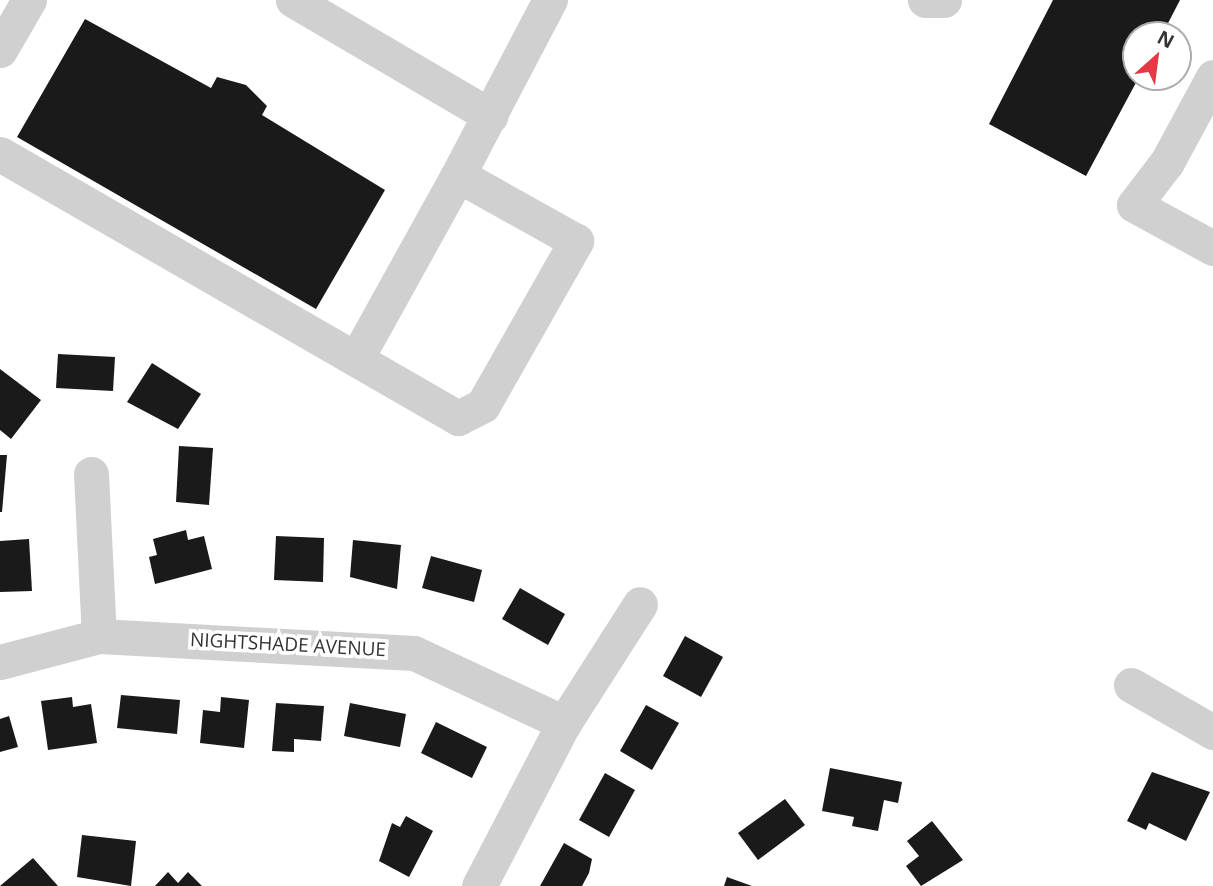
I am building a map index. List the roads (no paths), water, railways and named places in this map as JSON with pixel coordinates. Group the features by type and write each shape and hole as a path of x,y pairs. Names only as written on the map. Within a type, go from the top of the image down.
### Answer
{"street":[{"path":"0,50 29,0"},
{"path":"293,0 491,116"},
{"path":"356,359 491,116 550,0"},
{"path":"925,0 944,0"},
{"path":"1213,77 1167,162 1134,205 1213,248"},
{"path":"0,154 458,418 483,405 576,241 457,176"},
{"path":"91,474 99,636"},
{"path":"479,886 564,723 640,604"},
{"name":"NIGHTSHADE AVENUE","path":"0,662 99,636 414,653 564,723"},
{"path":"1131,685 1213,732"}]}
